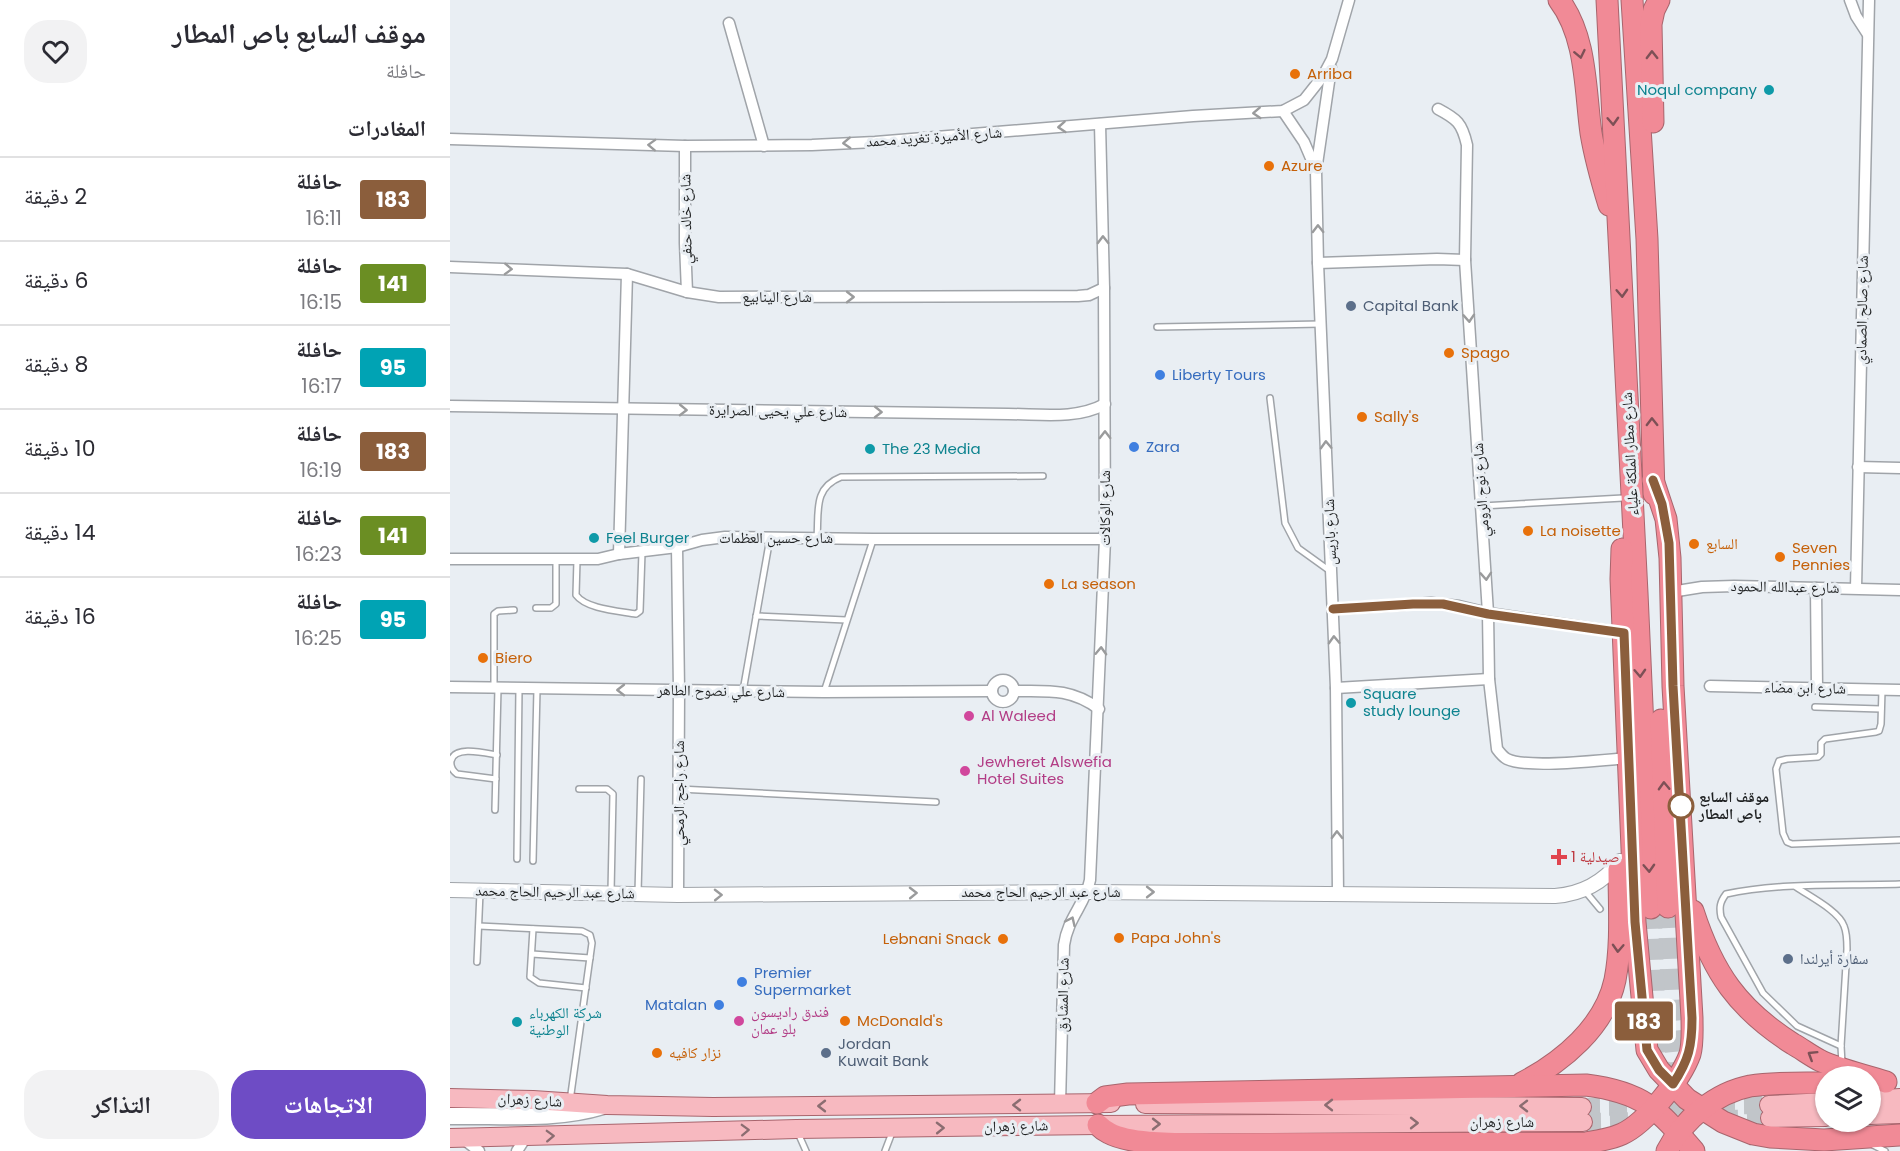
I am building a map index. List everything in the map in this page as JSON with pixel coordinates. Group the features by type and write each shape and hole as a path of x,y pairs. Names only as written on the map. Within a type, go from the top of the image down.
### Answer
{"highway":[{"path":"1559,0 1573,25 1581,54 1588,95 1591,134 1619,235"},
{"name":"شارع مطار الملكة علياء","path":"1607,0 1631,468 1659,907 1647,239 1632,0"},
{"path":"1647,239 1655,186 1651,24 1659,0"},
{"path":"1631,468 1623,498 1621,579 1635,922 1647,1050 1659,1070 1687,1099 1723,1122 1753,1134 1824,1140 1900,1135"},
{"path":"1098,1125 1111,1135 1136,1140 1216,1144 1407,1147 1501,1142 1586,1143 1623,1134 1635,1127 1654,1108 1673,1084 1689,1055 1692,1034 1686,889 1673,686 1668,530 1653,480"},
{"path":"1518,1085 1545,1071 1569,1052 1586,1034 1609,998 1615,981 1618,953 1620,861 1625,824 1630,807"},
{"path":"1686,889 1708,954 1726,983 1747,1009 1775,1032 1820,1061 1836,1066"},
{"path":"1667,1151 1678,1133 1702,1110 1725,1094 1748,1086 1815,1083"},
{"path":"1097,1103 1103,1098 1117,1095 1489,1084 1574,1084 1605,1087 1639,1098 1654,1108 1694,1151"},
{"path":"1798,1151 1824,1140"},
{"path":"1501,1142 1542,1151"}],"main road":[{"name":"شارع زهران","path":"450,1098 713,1107 1097,1103 1583,1114 796,1129 522,1144 456,1138"},
{"path":"1815,1104 1770,1112 1815,1116"},
{"path":"450,1116 542,1116 578,1113 607,1105"},
{"path":"1881,1115 1900,1114"}],"street":[{"name":"شارع الأميرة تغريد محمد","path":"450,139 764,146 875,142 1193,116 1283,111 1304,100 1323,76 1332,59 1349,0"},
{"name":"شارع صالح الصمادي","path":"1850,0 1856,16 1867,33"},
{"name":"شارع صالح الصمادي","path":"1856,588 1869,0"},
{"path":"729,23 764,146"},
{"name":"شارع باريس","path":"1332,59 1316,171 1336,687 1338,893"},
{"name":"شارع نوح الرومي","path":"1438,108 1457,119 1464,129 1467,145 1465,260 1482,506 1490,679 1497,749 1502,756 1519,762 1628,758"},
{"name":"شارع باريس","path":"1283,111 1304,142 1316,171"},
{"name":"شارع الوكالات","path":"1088,892 1099,709 1105,539 1104,288 1100,124"},
{"name":"شارع خالد حنفي","path":"685,146 687,292"},
{"path":"1318,263 1465,260"},
{"name":"شارع الينابيع","path":"450,267 627,274 687,292 719,297 1089,296 1104,288"},
{"path":"619,554 625,409 627,274"},
{"name":"شارع علي يحيى الصرايرة","path":"450,406 1076,414 1104,404"},
{"path":"1858,467 1900,468"},
{"name":"شارع حسين العظمات","path":"450,559 598,560 619,554 677,547 712,538 1105,539"},
{"name":"شارع راجح الرمحي","path":"677,547 678,895"},
{"name":"شارع عبدالله الحمود","path":"1671,592 1702,587 1734,586 1900,590"},
{"path":"1816,588 1817,688"},
{"path":"1333,609 1431,603 1459,606 1488,614 1624,633"},
{"path":"1336,687 1490,679"},
{"path":"1003,680 1011,684 1014,692 1010,699 1002,702 994,699 992,691 995,683 1003,680"},
{"name":"شارع ابن مضاء","path":"1710,686 1900,690"},
{"name":"شارع علي نصوح الطاهر","path":"450,687 824,692 992,691"},
{"path":"1014,692 1068,693 1099,709"},
{"name":"شارع عبد الرحيم الحاج محمد","path":"450,890 678,895 1088,892 1555,896 1584,890 1607,875 1620,861"},
{"name":"شارع المشارق","path":"1060,1104 1064,945 1071,920 1088,892"},
{"path":"456,1138 479,1151"}],"lane":[{"path":"1157,327 1321,324"},
{"path":"1270,398 1285,523 1298,548 1331,572"},
{"path":"817,538 820,494 826,485 841,477 1043,476"},
{"path":"1482,506 1623,498"},
{"path":"743,691 770,538"},
{"path":"824,692 873,539"},
{"path":"577,560 576,595 579,599 587,604 636,614 640,609 642,552"},
{"path":"536,608 551,608 556,604 556,560"},
{"path":"495,810 497,755 494,614 498,611 514,610"},
{"path":"756,616 846,620"},
{"path":"517,859 519,688"},
{"path":"533,861 537,689"},
{"path":"1882,690 1881,728 1876,732 1825,739 1821,743 1821,754 1818,758 1779,761 1776,769 1783,833 1787,842 1791,844 1900,840"},
{"path":"1815,707 1881,710"},
{"path":"496,778 457,774 453,771 451,761 452,757 461,751 497,755"},
{"path":"638,894 641,779"},
{"path":"579,789 607,789 613,794 611,894"},
{"path":"679,789 936,802"},
{"path":"1841,1046 1797,1026 1763,993 1721,917 1719,909 1721,900 1726,894 1795,886 1900,884"},
{"path":"1795,886 1839,916 1844,924 1847,950 1842,1066"},
{"path":"477,962 481,890"},
{"path":"1584,890 1600,909"},
{"path":"479,926 586,932 592,939 569,1102"},
{"path":"532,929 531,977 539,983 586,988"},
{"path":"531,954 590,958"},
{"path":"885,1151 893,1128"},
{"path":"796,1129 806,1151"},
{"path":"1859,1138 1886,1151"}],"tunnel":[{"path":"1668,907 1672,1014 1684,1141"},
{"path":"1651,908 1655,1017 1660,1075"},
{"path":"1582,1107 1769,1105"},
{"path":"1720,1119 1770,1118"},
{"path":"1583,1122 1647,1121"}],"bus line":[{"name":"183","path":"1333,609 1431,603 1459,606 1488,614 1624,633 1635,922 1647,1050 1659,1070 1673,1084 1689,1055 1692,1018 1673,686 1669,543 1662,504 1653,480"}],"place":[{"name":"Arriba","path":"1295,74"},
{"name":"Noqul company","path":"1769,90"},
{"name":"Azure","path":"1269,166"},
{"name":"Capital Bank","path":"1351,306"},
{"name":"Spago","path":"1449,353"},
{"name":"Liberty Tours","path":"1160,375"},
{"name":"Sally's","path":"1362,417"},
{"name":"Zara","path":"1134,447"},
{"name":"The 23 Media","path":"870,449"},
{"name":"La noisette","path":"1528,531"},
{"name":"Feel Burger","path":"594,538"},
{"name":"السابع","path":"1694,544"},
{"name":"Seven Pennies","path":"1780,557"},
{"name":"La season","path":"1049,584"},
{"name":"Biero","path":"483,658"},
{"name":"Square study lounge","path":"1351,703"},
{"name":"Al Waleed","path":"969,716"},
{"name":"Jewheret Alswefia Hotel Suites","path":"965,771"},
{"name":"موقف السابع باص المطار","path":"1681,806"},
{"name":"صيدلية 1","path":"1559,857"},
{"name":"Papa John's","path":"1119,938"},
{"name":"Lebnani Snack","path":"1003,939"},
{"name":"سفارة أيرلندا","path":"1788,959"},
{"name":"Premier Supermarket","path":"742,982"},
{"name":"Matalan","path":"719,1005"},
{"name":"فندق راديسون بلو عمان","path":"739,1021"},
{"name":"McDonald's","path":"845,1021"},
{"name":"شركة الكهرباء الوطنية","path":"517,1022"},
{"name":"نزار كافيه","path":"657,1053"},
{"name":"Jordan Kuwait Bank","path":"826,1053"}]}
